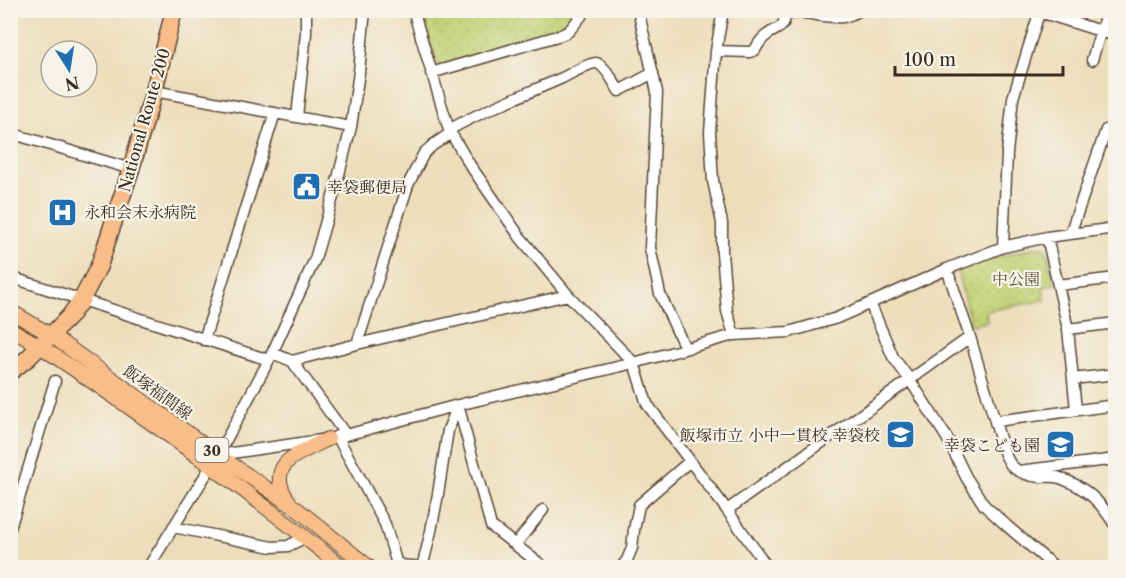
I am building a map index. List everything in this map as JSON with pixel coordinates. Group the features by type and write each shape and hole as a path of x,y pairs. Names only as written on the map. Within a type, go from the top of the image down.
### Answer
{"highway":[{"name":"National Route 200","path":"10,372 69,317 82,299 99,266 154,91 174,10"}],"main road":[{"name":"飯塚福間線","path":"10,311 46,340 215,460 297,509 370,567"},
{"name":"飯塚福間線","path":"10,329 46,340"},
{"path":"297,509 283,493 280,485 283,468 287,461 337,437"},
{"name":"飯塚福間線","path":"215,460 343,567"}],"street":[{"path":"297,117 306,33 306,10"},
{"path":"148,567 215,460 270,357 315,259 351,127 362,51 365,10"},
{"path":"412,10 450,132 470,165 520,237 568,295 634,363 647,404 768,567"},
{"path":"431,73 561,35 569,31 586,10"},
{"path":"638,10 657,92 650,248 660,294 685,348"},
{"path":"723,10 716,51 710,132 712,181 722,223 727,310 734,336"},
{"path":"716,51 750,52 755,50 761,40 781,28 785,22 785,15 791,13 841,17 861,10"},
{"path":"1092,60 1107,10"},
{"path":"1003,247 1007,153 1013,98 1040,11 1116,36"},
{"path":"357,344 408,185 424,153 475,115 590,64 602,65 619,91 653,73"},
{"path":"154,91 351,127"},
{"path":"204,340 275,113"},
{"path":"1070,234 1106,130 1116,132"},
{"path":"10,133 131,169"},
{"path":"215,460 337,437 734,336 789,332 837,318 1003,247 1047,237 1116,228"},
{"path":"1047,237 1068,329 1076,410"},
{"path":"947,269 1004,452 1011,464 1019,471 1031,476 1058,477 1081,488 1097,500 1116,527"},
{"path":"10,277 204,340 292,361 568,295"},
{"path":"1058,285 1116,278"},
{"path":"870,303 893,357 946,438 966,477 984,505 1056,567"},
{"path":"1068,329 1116,323"},
{"path":"727,510 970,337"},
{"path":"292,361 385,524 396,561 400,565 422,567 431,531 448,430 458,405"},
{"path":"1073,379 1116,374"},
{"path":"10,528 55,381"},
{"path":"458,405 491,526 545,567"},
{"path":"996,421 1116,405"},
{"path":"1019,471 1116,459"},
{"path":"621,567 632,548 639,505 690,461"},
{"path":"515,545 543,510"},
{"path":"173,527 272,547 288,546 306,537"}],"green space":[{"path":"421,11 580,11 568,28 443,66 437,64"},
{"name":"中公園","path":"1043,247 1047,252 1055,284 1043,287 1045,300 986,311 987,322 971,325 957,270 981,261"}],"place":[{"name":"幸袋郵便局","path":"306,187"},
{"name":"永和会末永病院","path":"63,212"},
{"name":"飯塚市立 小中一貫校 幸袋校","path":"901,435"},
{"name":"幸袋こども園","path":"1061,445"}]}
